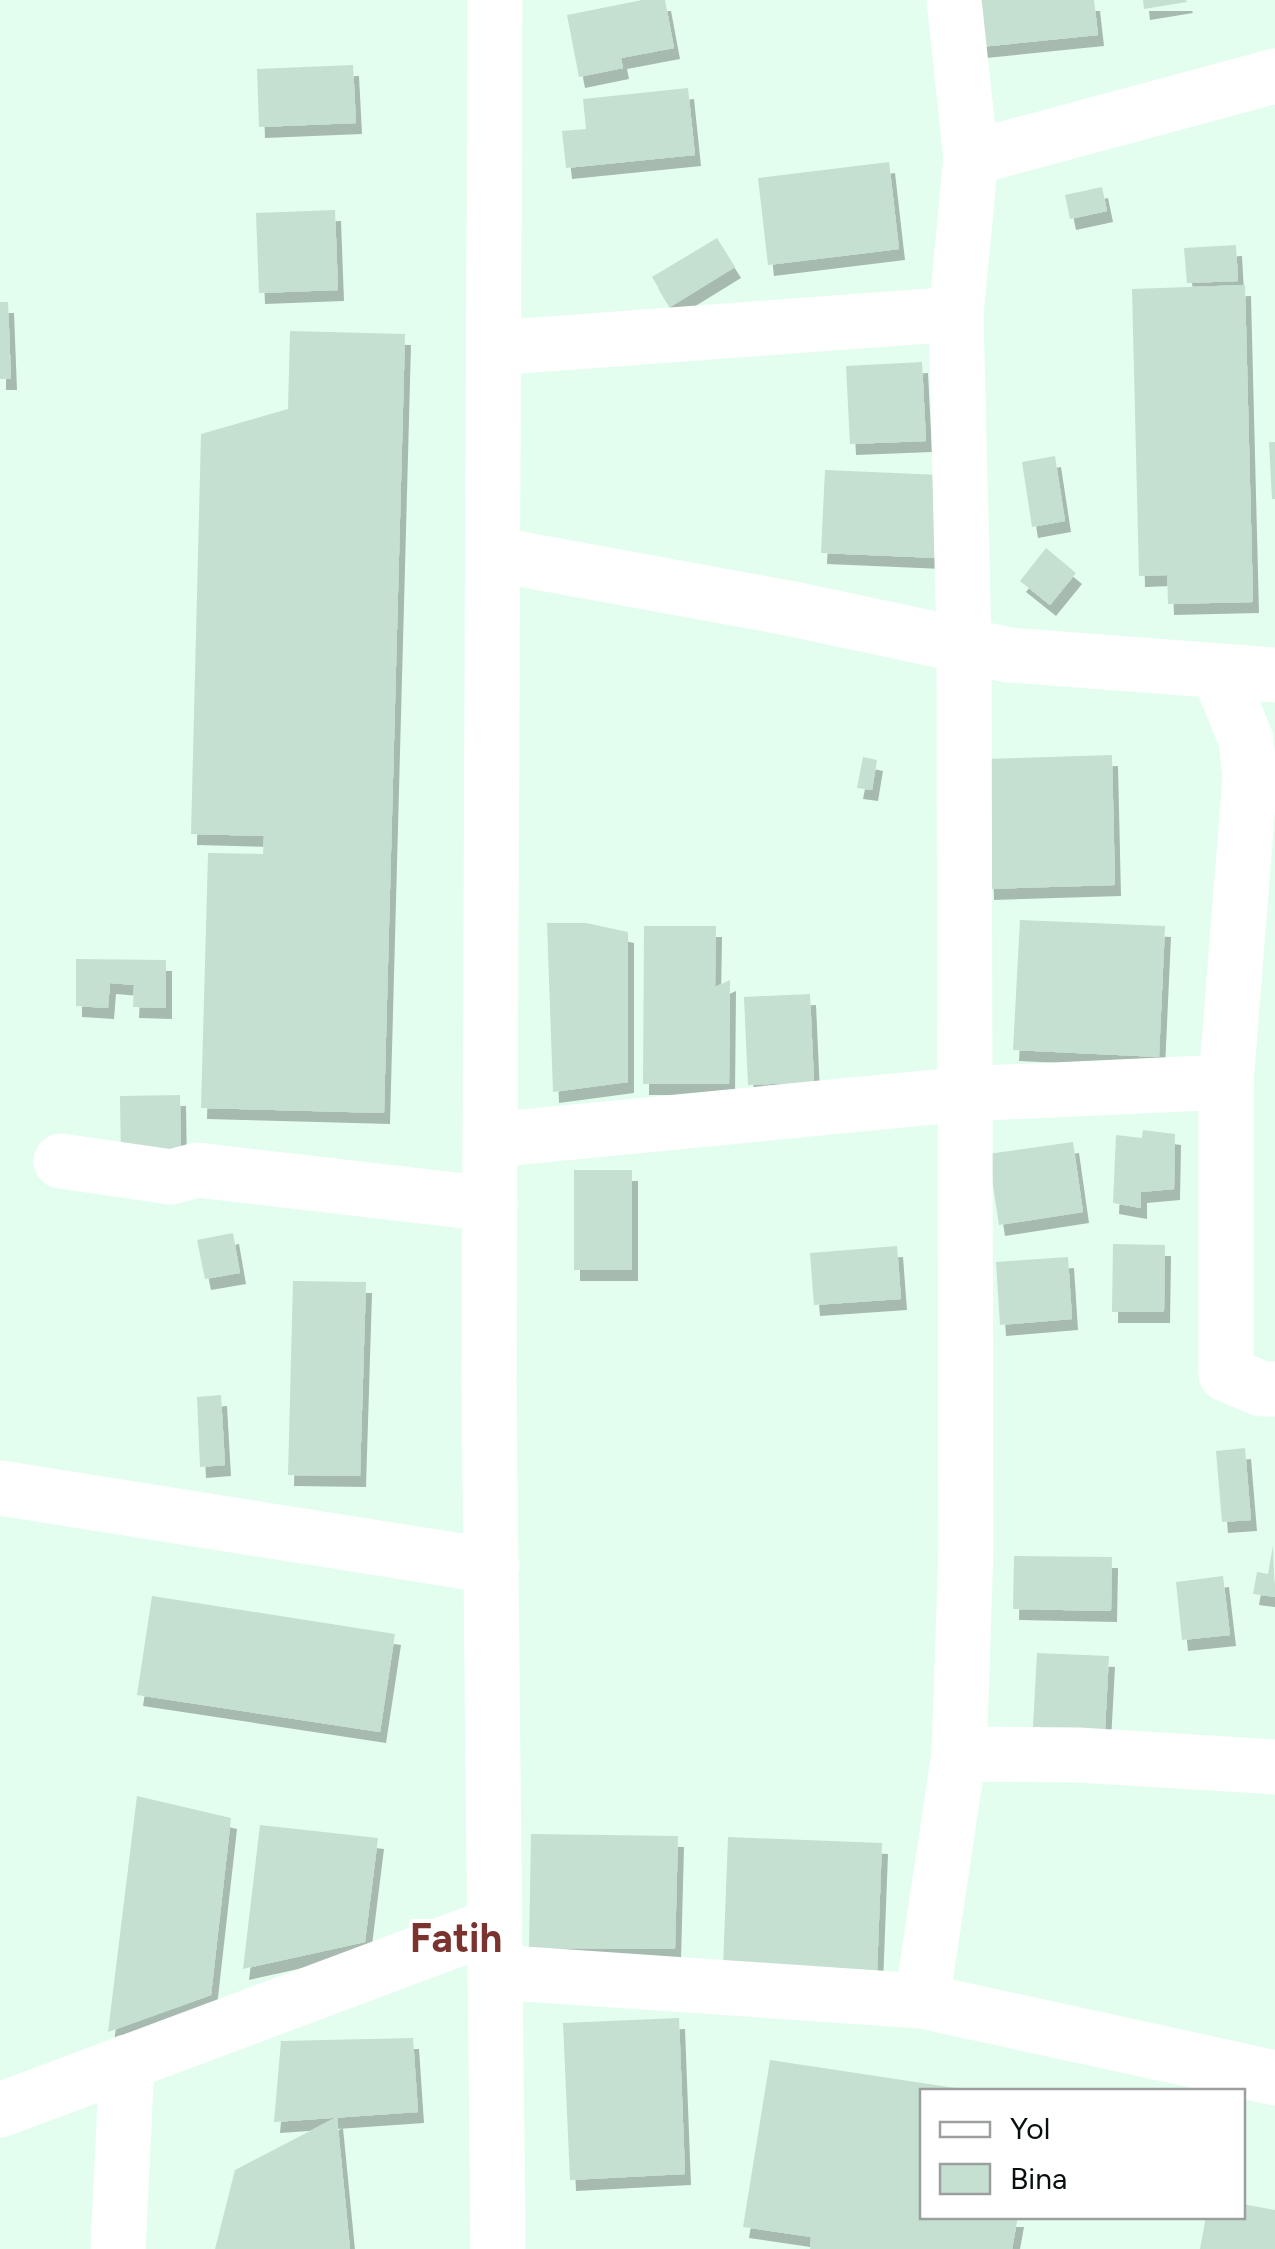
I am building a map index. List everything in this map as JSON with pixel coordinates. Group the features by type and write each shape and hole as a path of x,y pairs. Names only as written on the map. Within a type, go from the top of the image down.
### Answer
{"street":[{"path":"495,0 490,1204 498,2249"},
{"path":"922,2001 959,1754 966,1550 964,645 956,314 971,158 954,0"},
{"path":"971,158 1275,76"},
{"path":"494,348 956,314"},
{"path":"493,554 788,608 1008,655 1257,674"},
{"path":"1257,674 1220,676 1246,740 1250,778 1226,1082 1226,1374 1262,1389 1275,1389"},
{"path":"490,1140 965,1094 1226,1082"},
{"path":"62,1161 171,1177 196,1170 490,1204"},
{"path":"0,1488 492,1566"},
{"path":"959,1754 1078,1755 1194,1764 1272,1762"},
{"path":"0,2110 126,2062 495,1949 922,2001 1275,2078"},
{"path":"118,2249 126,2062"}],"building":[{"path":"642,0 665,0 674,48 621,58 623,68 579,77 567,15"},
{"path":"976,0 1094,0 1098,35 980,47"},
{"path":"1143,0 1186,0 1187,2 1144,9"},
{"path":"353,65 356,123 259,127 257,69"},
{"path":"688,88 695,155 566,168 562,131 586,129 583,99"},
{"path":"889,162 899,249 768,265 758,178"},
{"path":"1102,187 1107,211 1070,219 1065,195"},
{"path":"335,210 338,290 259,293 256,213"},
{"path":"717,238 735,267 670,307 652,277"},
{"path":"1236,245 1238,281 1187,283 1184,248"},
{"path":"1245,285 1253,602 1168,604 1167,575 1139,576 1132,289"},
{"path":"0,302 8,302 11,379 0,379"},
{"path":"290,331 405,334 384,1113 201,1108 208,853 263,854 264,836 191,834 201,434 288,409"},
{"path":"922,362 926,441 850,444 846,366"},
{"path":"1269,442 1275,442 1275,499 1272,499"},
{"path":"1055,456 1065,521 1032,527 1022,462"},
{"path":"825,470 941,475 937,558 821,553"},
{"path":"1046,548 1076,573 1050,605 1020,581"},
{"path":"1112,755 1115,885 988,889 984,759"},
{"path":"863,757 877,760 872,790 857,788"},
{"path":"1020,920 1165,926 1159,1057 1013,1050"},
{"path":"547,923 586,923 628,932 628,1082 553,1092"},
{"path":"644,926 716,926 715,987 730,980 729,1084 643,1084"},
{"path":"76,959 166,960 166,1008 133,1007 134,985 110,983 108,1008 76,1006"},
{"path":"810,994 814,1082 748,1085 744,997"},
{"path":"180,1095 181,1157 121,1158 120,1096"},
{"path":"1143,1130 1175,1134 1174,1189 1141,1192 1141,1208 1113,1203 1116,1135 1142,1138"},
{"path":"1073,1142 1083,1212 999,1225 988,1154"},
{"path":"574,1170 632,1170 632,1270 574,1270"},
{"path":"233,1233 240,1273 205,1279 197,1240"},
{"path":"1113,1244 1165,1245 1164,1312 1112,1312"},
{"path":"897,1246 901,1299 814,1305 810,1253"},
{"path":"1068,1257 1072,1319 1000,1325 996,1262"},
{"path":"293,1281 366,1282 360,1476 288,1475"},
{"path":"221,1395 225,1465 200,1467 197,1397"},
{"path":"1245,1448 1251,1520 1222,1522 1216,1451"},
{"path":"1273,1545 1275,1597 1253,1594 1257,1572 1268,1574"},
{"path":"1014,1556 1112,1557 1111,1611 1013,1609"},
{"path":"1223,1576 1230,1635 1182,1640 1176,1582"},
{"path":"152,1596 395,1634 380,1732 137,1695"},
{"path":"1037,1653 1109,1656 1105,1730 1033,1727"},
{"path":"137,1796 231,1818 211,1995 108,2032"},
{"path":"260,1825 378,1838 365,1942 243,1969"},
{"path":"531,1834 678,1836 675,1949 529,1948"},
{"path":"728,1837 882,1843 877,1973 723,1968"},
{"path":"679,2018 685,2174 570,2180 563,2023"},
{"path":"413,2038 418,2112 274,2122 281,2041"},
{"path":"770,2060 962,2089 920,2089 920,2219 1017,2219 1012,2249 810,2249 811,2237 743,2227"},
{"path":"337,2117 350,2249 215,2249 235,2170"},
{"path":"1245,2205 1275,2210 1275,2249 1200,2249 1205,2219 1245,2219"}],"district":[{"name":"Fatih","path":"456,1938"}]}
